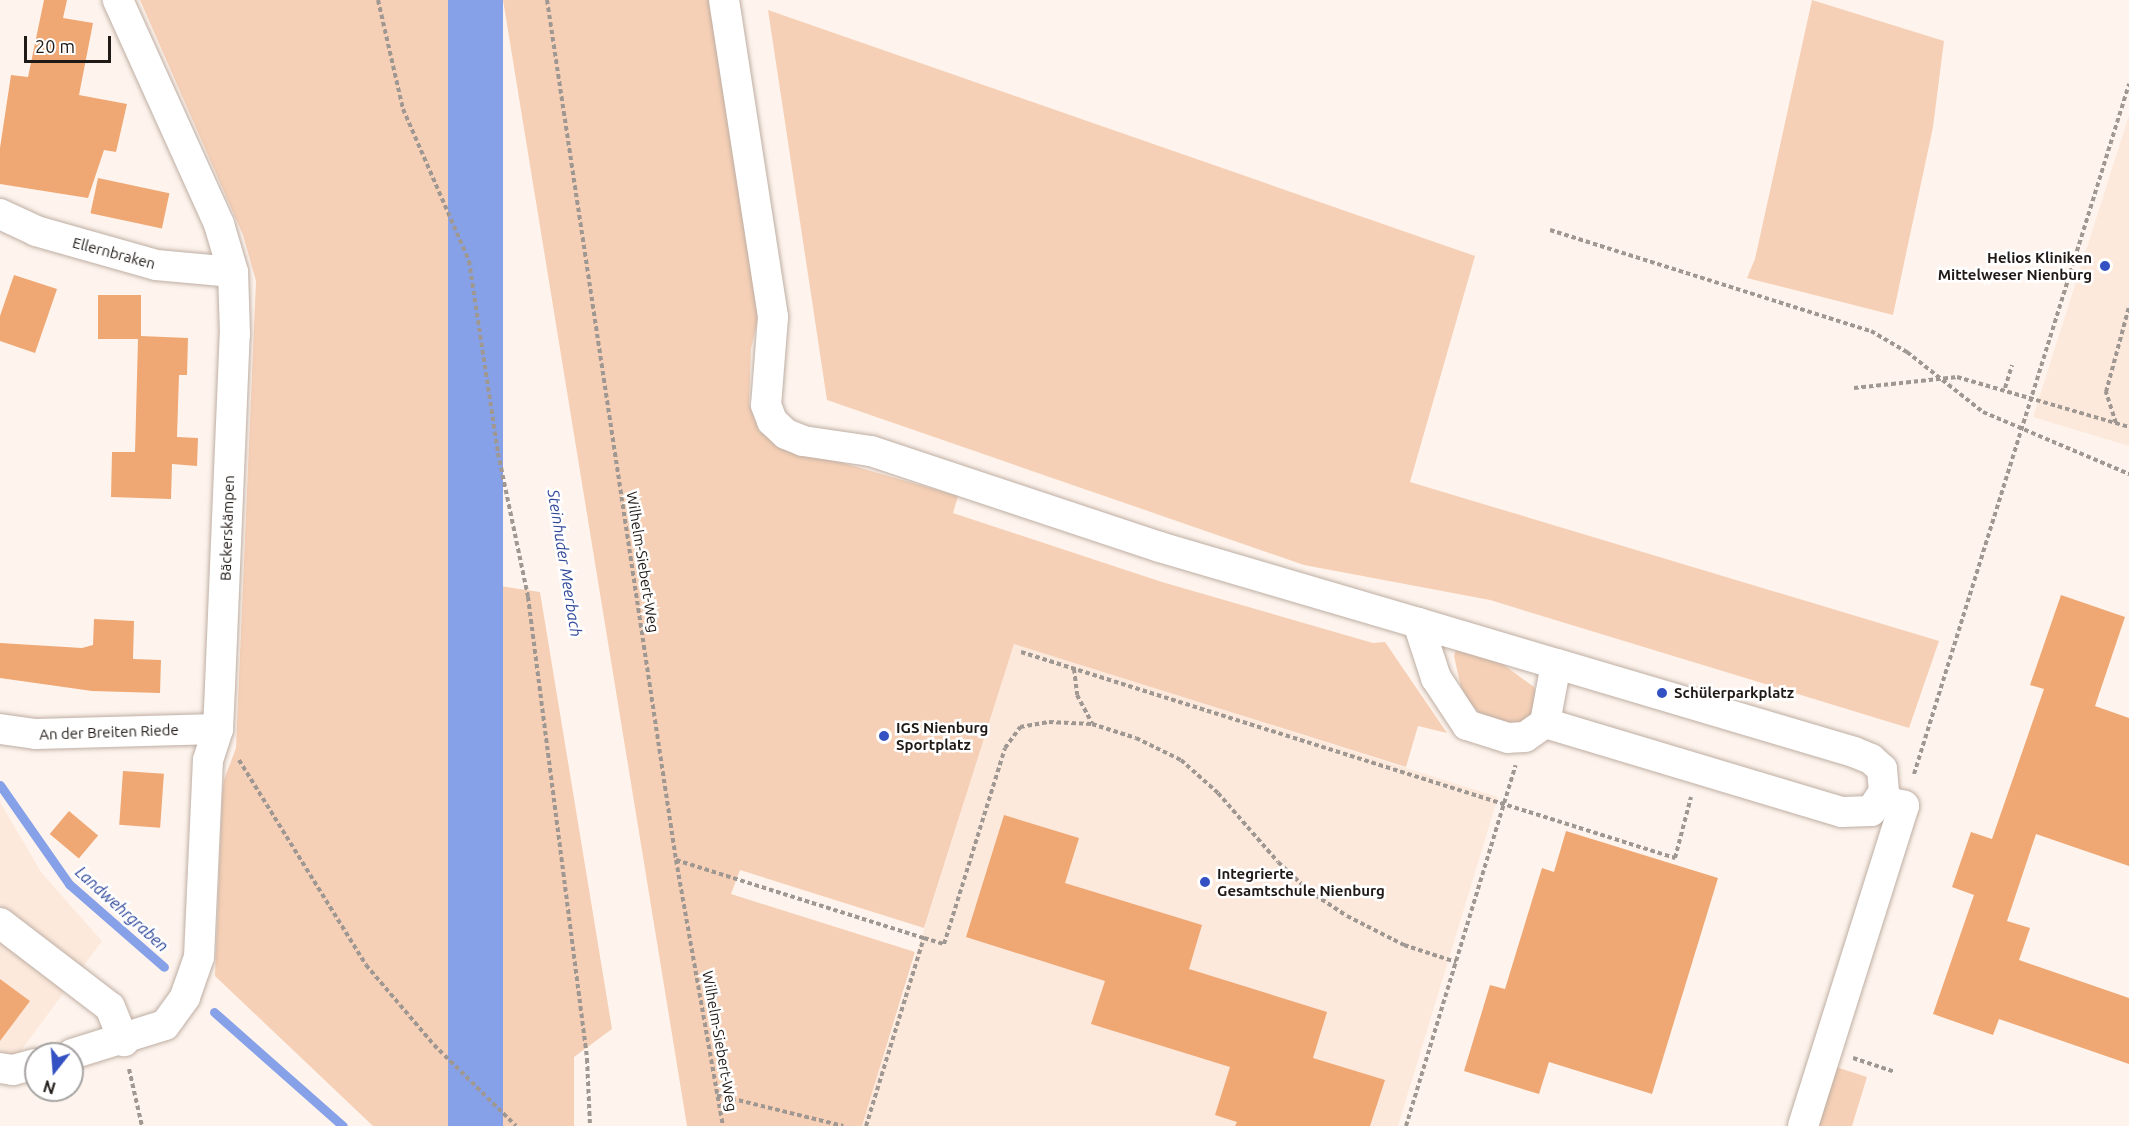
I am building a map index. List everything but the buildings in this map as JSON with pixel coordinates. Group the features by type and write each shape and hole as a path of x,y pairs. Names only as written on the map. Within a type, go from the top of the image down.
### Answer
{"street":[{"name":"Bäckerskämpen","path":"84,1051 124,1041 165,1025 185,997 199,957 208,760 218,729 235,334 233,272 219,224 118,0"},
{"path":"724,0 773,317 766,405 772,421 786,434 803,441 871,451 1160,547 1871,759 1884,777 1893,803 1827,1050 1803,1126"},
{"name":"Ellernbraken","path":"0,214 36,231 156,265 233,272"},
{"path":"1418,623 1436,678 1467,725 1487,734 1535,730 1686,765 1848,814 1867,813 1893,803"},
{"path":"1535,730 1556,664"},
{"name":"An der Breiten Riede","path":"0,729 36,734 218,729"},
{"path":"0,923 110,1007 124,1041"},
{"path":"0,1068 13,1070 24,1067"}],"path":[{"path":"378,0 403,109 469,261 498,453 528,597 587,1059 590,1126"},
{"name":"Wilhelm-Siebert-Weg","path":"547,0 676,860 723,1126"},
{"path":"1893,803 2022,430 2129,84"},
{"path":"1551,230 1871,331 1907,352 1937,378 1983,412 2129,474"},
{"path":"2116,423 2106,392 2129,307"},
{"path":"2005,388 2012,365"},
{"path":"1854,388 1957,377 2005,388 2129,427"},
{"path":"1021,652 1675,858 1692,802 1686,765"},
{"path":"1074,669 1077,695 1092,724"},
{"path":"676,860 944,944 1005,748 1020,727 1049,722 1092,724 1137,738 1181,760 1218,793 1278,862 1310,891 1347,916 1404,945 1456,962"},
{"path":"218,729 273,812 366,965 434,1045 516,1126"},
{"path":"1406,1126 1504,804 1535,730"},
{"path":"866,1126 924,938"},
{"path":"124,1041 142,1126"},
{"path":"1827,1050 1895,1072"},
{"path":"717,1095 843,1126"}],"shaded area":[{"path":"140,0 448,0 496,311 458,361 487,584 540,592 612,1029 574,1057 574,1126 373,1126 215,976 222,797 224,780 236,748 256,281 243,235"},
{"path":"503,0 718,0 760,309 751,349 749,404 759,431 780,445 958,496 953,513 1162,582 1373,643 1385,642 1447,733 1418,726 1406,767 1014,644 924,928 740,870 731,894 915,952 862,1126 687,1126"},
{"path":"1812,0 1944,41 1933,127 1893,315 1747,278 1755,259"},
{"path":"768,10 1475,256 1410,482 1939,641 1909,728 1490,600 1304,565 827,400"},
{"name":"Helios Kliniken Mittelweser Nienburg","path":"2129,115 2129,446 2033,417"},
{"name":"Integrierte Gesamtschule Nienburg","path":"1014,644 1498,797 1398,1126 862,1126"},
{"path":"1457,645 1497,660 1534,687 1538,708 1523,725 1503,726 1485,718 1471,705 1461,687 1454,656"},
{"path":"0,802 41,872 102,941 27,1042 24,1042 24,1047 0,1079"},
{"path":"1836,1067 1867,1077 1852,1126 1817,1126"}],"water":[{"path":"448,0 503,0 503,1126 448,1126"}],"waterway":[{"name":"Landwehrgraben","path":"0,785 69,884 164,967"},
{"name":"Landwehrgraben","path":"214,1012 343,1126"}],"place":[{"name":"Helios Kliniken Mittelweser Nienburg","path":"2105,266"},
{"name":"Schülerparkplatz","path":"1662,693"},
{"name":"IGS Nienburg Sportplatz","path":"884,736"},
{"name":"Integrierte Gesamtschule Nienburg","path":"1205,882"}],"water label":[{"name":"Steinhuder Meerbach","path":"565,563"}]}
